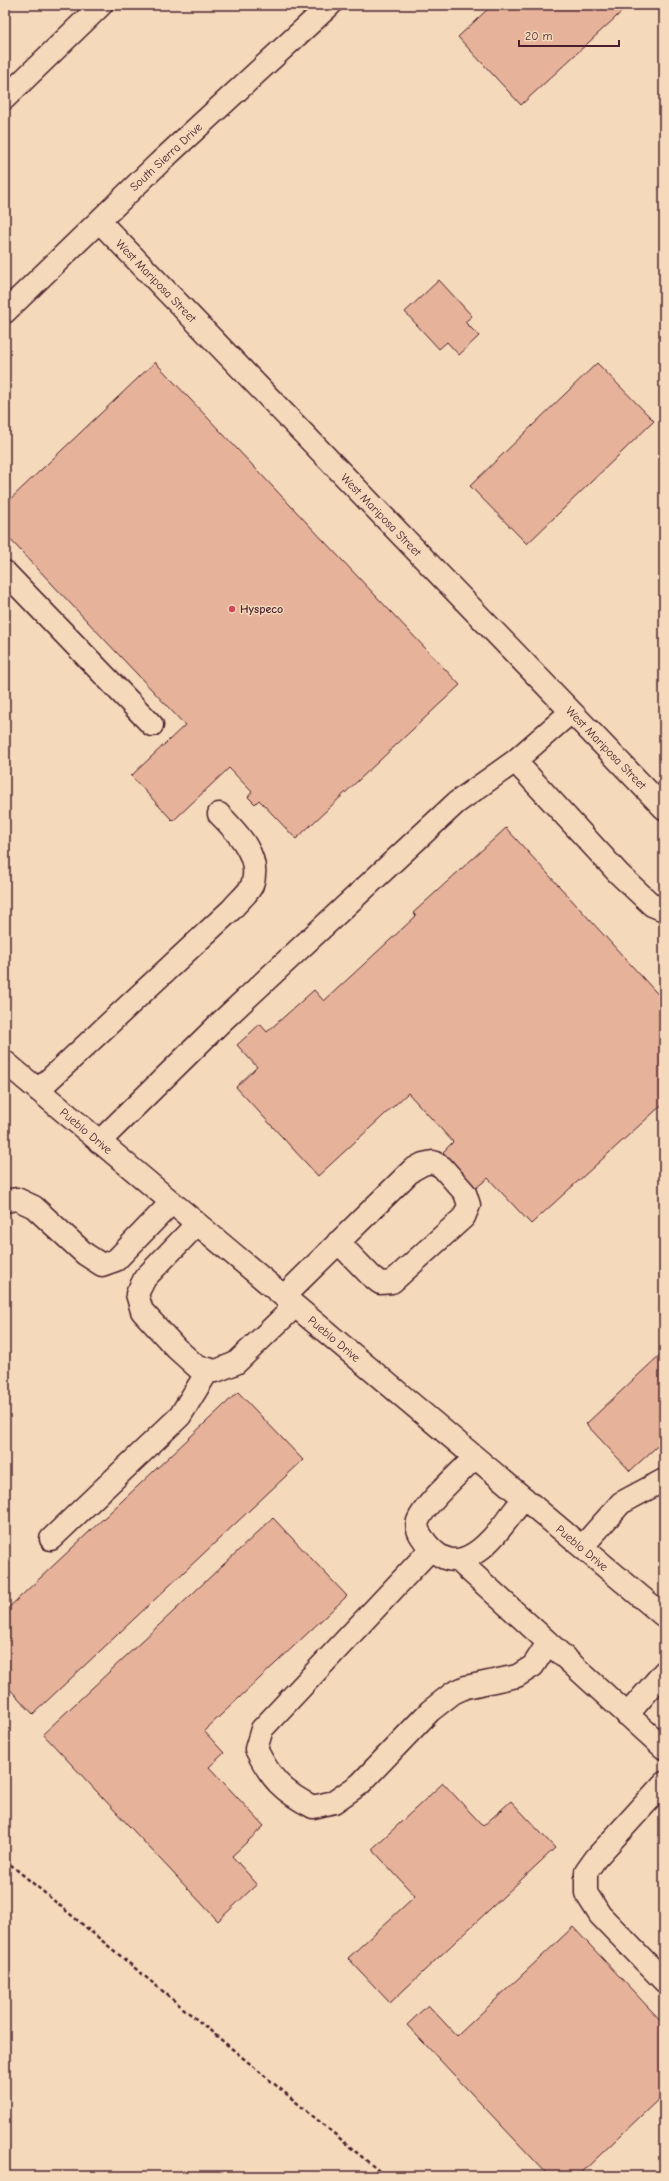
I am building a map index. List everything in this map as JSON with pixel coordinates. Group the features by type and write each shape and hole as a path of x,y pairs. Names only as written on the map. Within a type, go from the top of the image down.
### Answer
{"street":[{"path":"7,90 101,5"},
{"name":"South Sierra Drive","path":"5,312 99,221 330,5"},
{"name":"West Mariposa Street","path":"99,221 664,808"},
{"path":"5,572 152,725"},
{"path":"99,1142 220,1022 456,803 515,762 572,712"},
{"path":"515,762 619,874 652,906 664,910"},
{"path":"38,1090 232,909 252,886 254,861 239,834 219,814"},
{"name":"Pueblo Drive","path":"5,1062 664,1616"},
{"path":"197,1224 144,1278 137,1294 142,1312 157,1330 197,1367 208,1370 216,1371 236,1363 338,1242 412,1170 423,1164 433,1162 442,1168 465,1193 469,1205 464,1216 392,1282 380,1283 370,1275 338,1242"},
{"path":"5,1201 17,1199 34,1207 85,1254 102,1264 116,1260 172,1202"},
{"path":"51,1539 180,1416 208,1370"},
{"path":"475,1457 426,1508 418,1522 420,1535 436,1555 459,1561 664,1748"},
{"path":"582,1547 621,1503 664,1480"},
{"path":"459,1561 464,1560 480,1550 524,1498"},
{"path":"431,1549 262,1728 256,1749 276,1782 292,1796 313,1808 334,1802 360,1784 430,1711 453,1693 466,1686 517,1676 533,1666 548,1643"},
{"path":"627,1715 664,1672"},
{"path":"664,1783 596,1858 586,1872 586,1893 600,1915 664,1981"}],"path":[{"path":"5,1860 384,2176"}],"building":[{"path":"492,5 629,5 521,105 458,37"},
{"path":"439,280 472,316 465,322 479,336 459,355 447,342 439,349 405,312"},
{"name":"Hyspeco","path":"155,362 460,685 296,839 259,800 255,804 248,797 252,792 229,768 173,821 131,776 185,725 5,534 5,504"},
{"path":"597,363 654,421 527,544 470,486"},
{"path":"506,828 664,1001 664,1103 531,1224 488,1178 476,1188 443,1152 453,1142 408,1093 318,1176 236,1087 257,1067 237,1045 260,1024 267,1032 314,990 324,1001 416,916 413,913"},
{"path":"664,1351 664,1440 630,1471 586,1424"},
{"path":"238,1392 303,1460 33,1714 5,1684 5,1611"},
{"path":"273,1518 347,1596 204,1731 224,1753 209,1767 264,1826 232,1856 257,1884 218,1921 43,1734"},
{"path":"443,1783 483,1826 511,1801 555,1848 390,2003 348,1958 415,1896 372,1849"},
{"path":"573,1927 664,2024 664,2094 578,2176 549,2176 407,2025 428,2005 457,2036"}],"place":[{"name":"Hyspeco","path":"232,609"}]}
